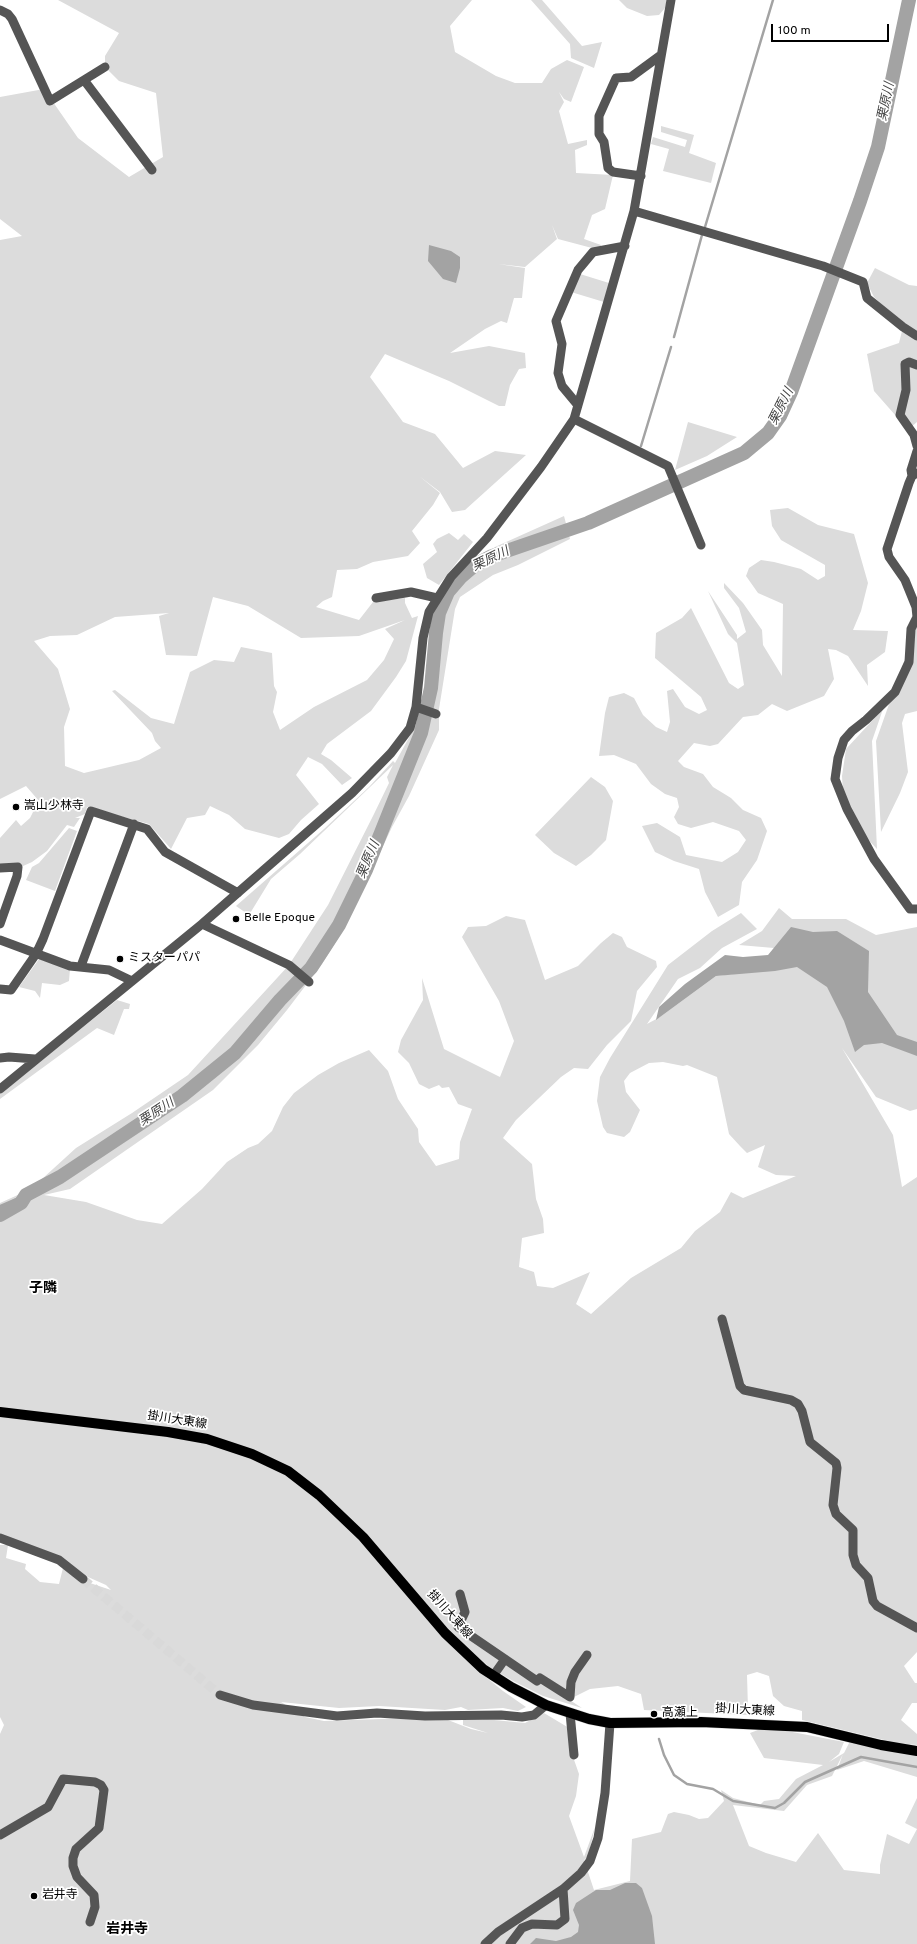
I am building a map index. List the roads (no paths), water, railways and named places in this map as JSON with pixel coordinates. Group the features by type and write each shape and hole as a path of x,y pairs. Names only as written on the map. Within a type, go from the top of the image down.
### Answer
{"main road":[{"name":"掛川大東線","path":"0,1412 168,1432 207,1439 252,1454 288,1471 319,1495 363,1537 445,1633 483,1669 511,1688 546,1705 570,1713 610,1723 701,1722 807,1727 881,1745 917,1751"}],"street":[{"path":"0,1089 202,924 352,793 391,753 410,728 419,708 423,638 429,612 451,577 487,538 567,432 574,420 634,211 671,0"},
{"path":"0,10 8,14 12,19 50,101 105,67"},
{"path":"641,176 613,172 608,168 604,142 599,134 599,116 616,78 631,77 661,55"},
{"path":"84,80 152,170"},
{"path":"634,211 823,266 863,282 867,298 903,327 917,336"},
{"path":"578,404 562,386 558,373 562,344 556,321 578,270 593,252 625,246"},
{"path":"917,365 909,362 905,364 906,390 900,415 914,435 917,446"},
{"path":"574,420 668,466 701,545"},
{"path":"917,451 912,470 915,475 887,548 889,557 905,580 916,607 917,617 911,629 909,662 895,692 844,740 838,758 835,780 846,809 874,859 910,909 917,910"},
{"path":"376,598 411,592 437,598"},
{"path":"419,708 436,714"},
{"path":"0,989 11,990 36,954 46,932 91,811 147,829 165,852 238,892"},
{"path":"81,966 134,824"},
{"path":"0,868 18,867 17,876 0,924"},
{"path":"202,924 288,965 309,982"},
{"path":"0,940 70,966 109,970 132,981"},
{"path":"1,1058 35,1059"},
{"path":"722,1319 740,1386 744,1390 791,1400 798,1404 802,1411 810,1442 836,1462 837,1468 833,1505 836,1514 853,1530 853,1555 856,1565 868,1578 873,1601 877,1606 917,1628"},
{"path":"0,1538 59,1560 83,1579"},
{"path":"460,1594 464,1612 458,1627 537,1681 540,1678 570,1696 571,1682 575,1672 587,1655"},
{"path":"493,1676 505,1659"},
{"path":"220,1695 252,1705 337,1716 377,1713 425,1716 522,1717 534,1715 546,1705"},
{"path":"570,1713 574,1755"},
{"path":"485,1944 498,1932 563,1889 590,1861 598,1838 605,1793 610,1723"},
{"path":"0,1835 48,1807 63,1779 90,1781 101,1785 104,1790 99,1828 76,1849 72,1858 77,1877 94,1895 95,1907 90,1922"},
{"path":"510,1944 522,1928 532,1924 557,1925 565,1919 563,1889"}],"waterway":[{"path":"705,227 773,0"},
{"name":"栗原川","path":"0,1215 21,1203 26,1195 60,1177 182,1096 235,1053 280,1000 311,968 339,925 366,870 421,733 431,688 439,613 448,592 461,577 475,565 492,556 588,523 744,453 768,433 780,416 791,392 878,147 909,0"},
{"path":"674,337 702,235"},
{"path":"641,446 671,347"},
{"path":"0,1206 26,1195"},
{"path":"659,1739 664,1755 674,1775 687,1784 713,1789 733,1801 775,1808 784,1803 805,1782 861,1757 917,1767"}],"tunnel":[{"path":"83,1579 220,1695"}],"place":[{"name":"嵩山少林寺","path":"16,807"},
{"name":"Belle Epoque","path":"236,919"},
{"name":"ミスターパパ","path":"120,959"},
{"name":"高瀬上","path":"654,1714"},
{"name":"岩井寺","path":"34,1896"}],"district":[{"name":"子隣","path":"43,1289"},
{"name":"岩井寺","path":"127,1930"}]}
